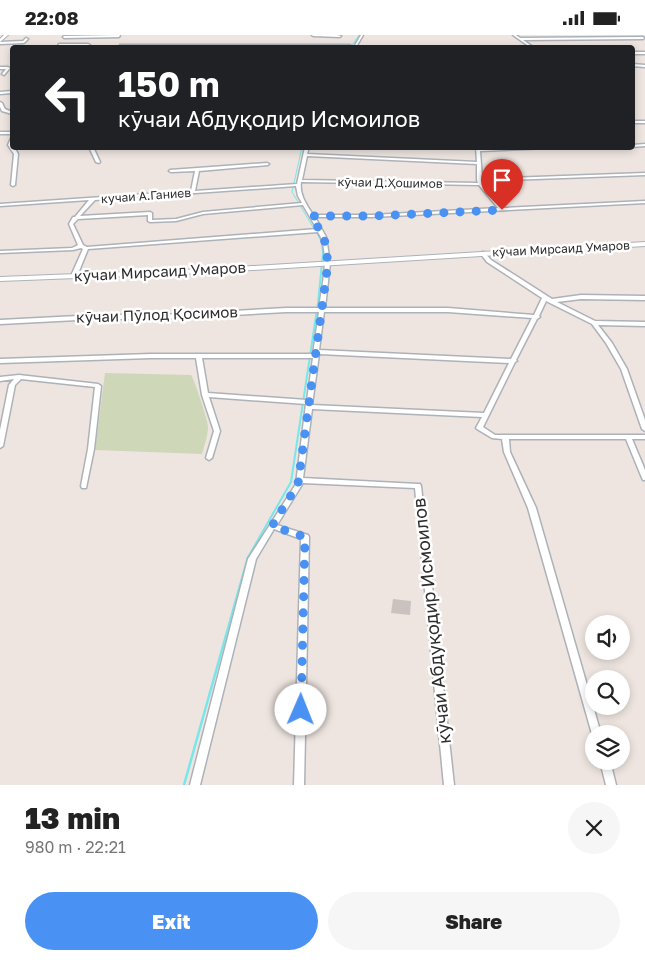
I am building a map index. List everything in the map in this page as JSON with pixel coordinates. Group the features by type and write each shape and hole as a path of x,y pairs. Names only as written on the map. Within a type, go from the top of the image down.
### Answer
{"street":[{"path":"0,42 6,35"},
{"path":"64,36 119,35"},
{"path":"312,35 340,35"},
{"path":"514,35 528,45"},
{"path":"639,35 644,38"},
{"path":"520,39 644,38"},
{"path":"0,42 25,41 22,45"},
{"path":"0,68 8,68"},
{"path":"4,74 8,68"},
{"path":"0,103 3,110 10,112"},
{"path":"13,150 16,154 13,185"},
{"path":"92,150 98,162"},
{"path":"195,785 252,559 299,480 324,263 324,237 317,230 311,216 301,204 296,184 306,150"},
{"path":"478,150 480,182 502,210"},
{"path":"305,155 478,163"},
{"path":"171,171 267,165"},
{"path":"193,192 197,170"},
{"name":"кӯчаи Д.Ҳошимов","path":"296,184 480,182 645,174"},
{"name":"кучаи А.Ганиев","path":"0,205 296,184"},
{"path":"74,276 83,247 71,224 93,199"},
{"name":"кӯчаи Д.Ҳошимов","path":"311,216 372,216 645,202"},
{"path":"75,218 150,213 150,221 176,220 203,213 301,204"},
{"path":"0,252 73,249 317,230"},
{"name":"кӯчаи Мирсаид Умаров","path":"0,279 204,271 645,244"},
{"path":"482,253 489,261 547,300 594,323 645,324"},
{"path":"547,300 581,297 645,298"},
{"path":"547,300 479,428 494,437 645,437"},
{"path":"318,310 448,310 537,317"},
{"name":"кӯчаи Пӯлод Қосимов","path":"0,322 318,310"},
{"path":"594,323 609,343 624,369 645,429"},
{"path":"0,361 111,357 313,355 514,361"},
{"path":"199,356 204,395 217,431 209,459"},
{"path":"0,446 12,385 19,377"},
{"path":"0,379 19,377 98,386 91,449 84,485"},
{"path":"204,395 309,405 486,415"},
{"path":"505,437 508,452 532,508 594,725"},
{"path":"628,437 645,478"},
{"name":"кӯчаи Абдуқодир Исмоилов","path":"299,480 418,486 449,785"},
{"path":"272,526 305,537 299,785"},
{"path":"607,770 611,785"}],"green space":[{"path":"105,373 191,375 208,424 202,454 95,450"}],"building":[{"path":"393,599 411,601 410,615 391,613"}],"waterway":[{"path":"352,45 359,35"},
{"path":"301,150 292,192 319,237"},
{"path":"248,557 291,482 318,303 323,253 322,241 319,236"},
{"path":"184,785 248,557"}],"route":[{"path":"301,710 305,537 272,526 298,484 328,263 324,237 311,216 333,214 372,216 418,212 502,210"}]}
